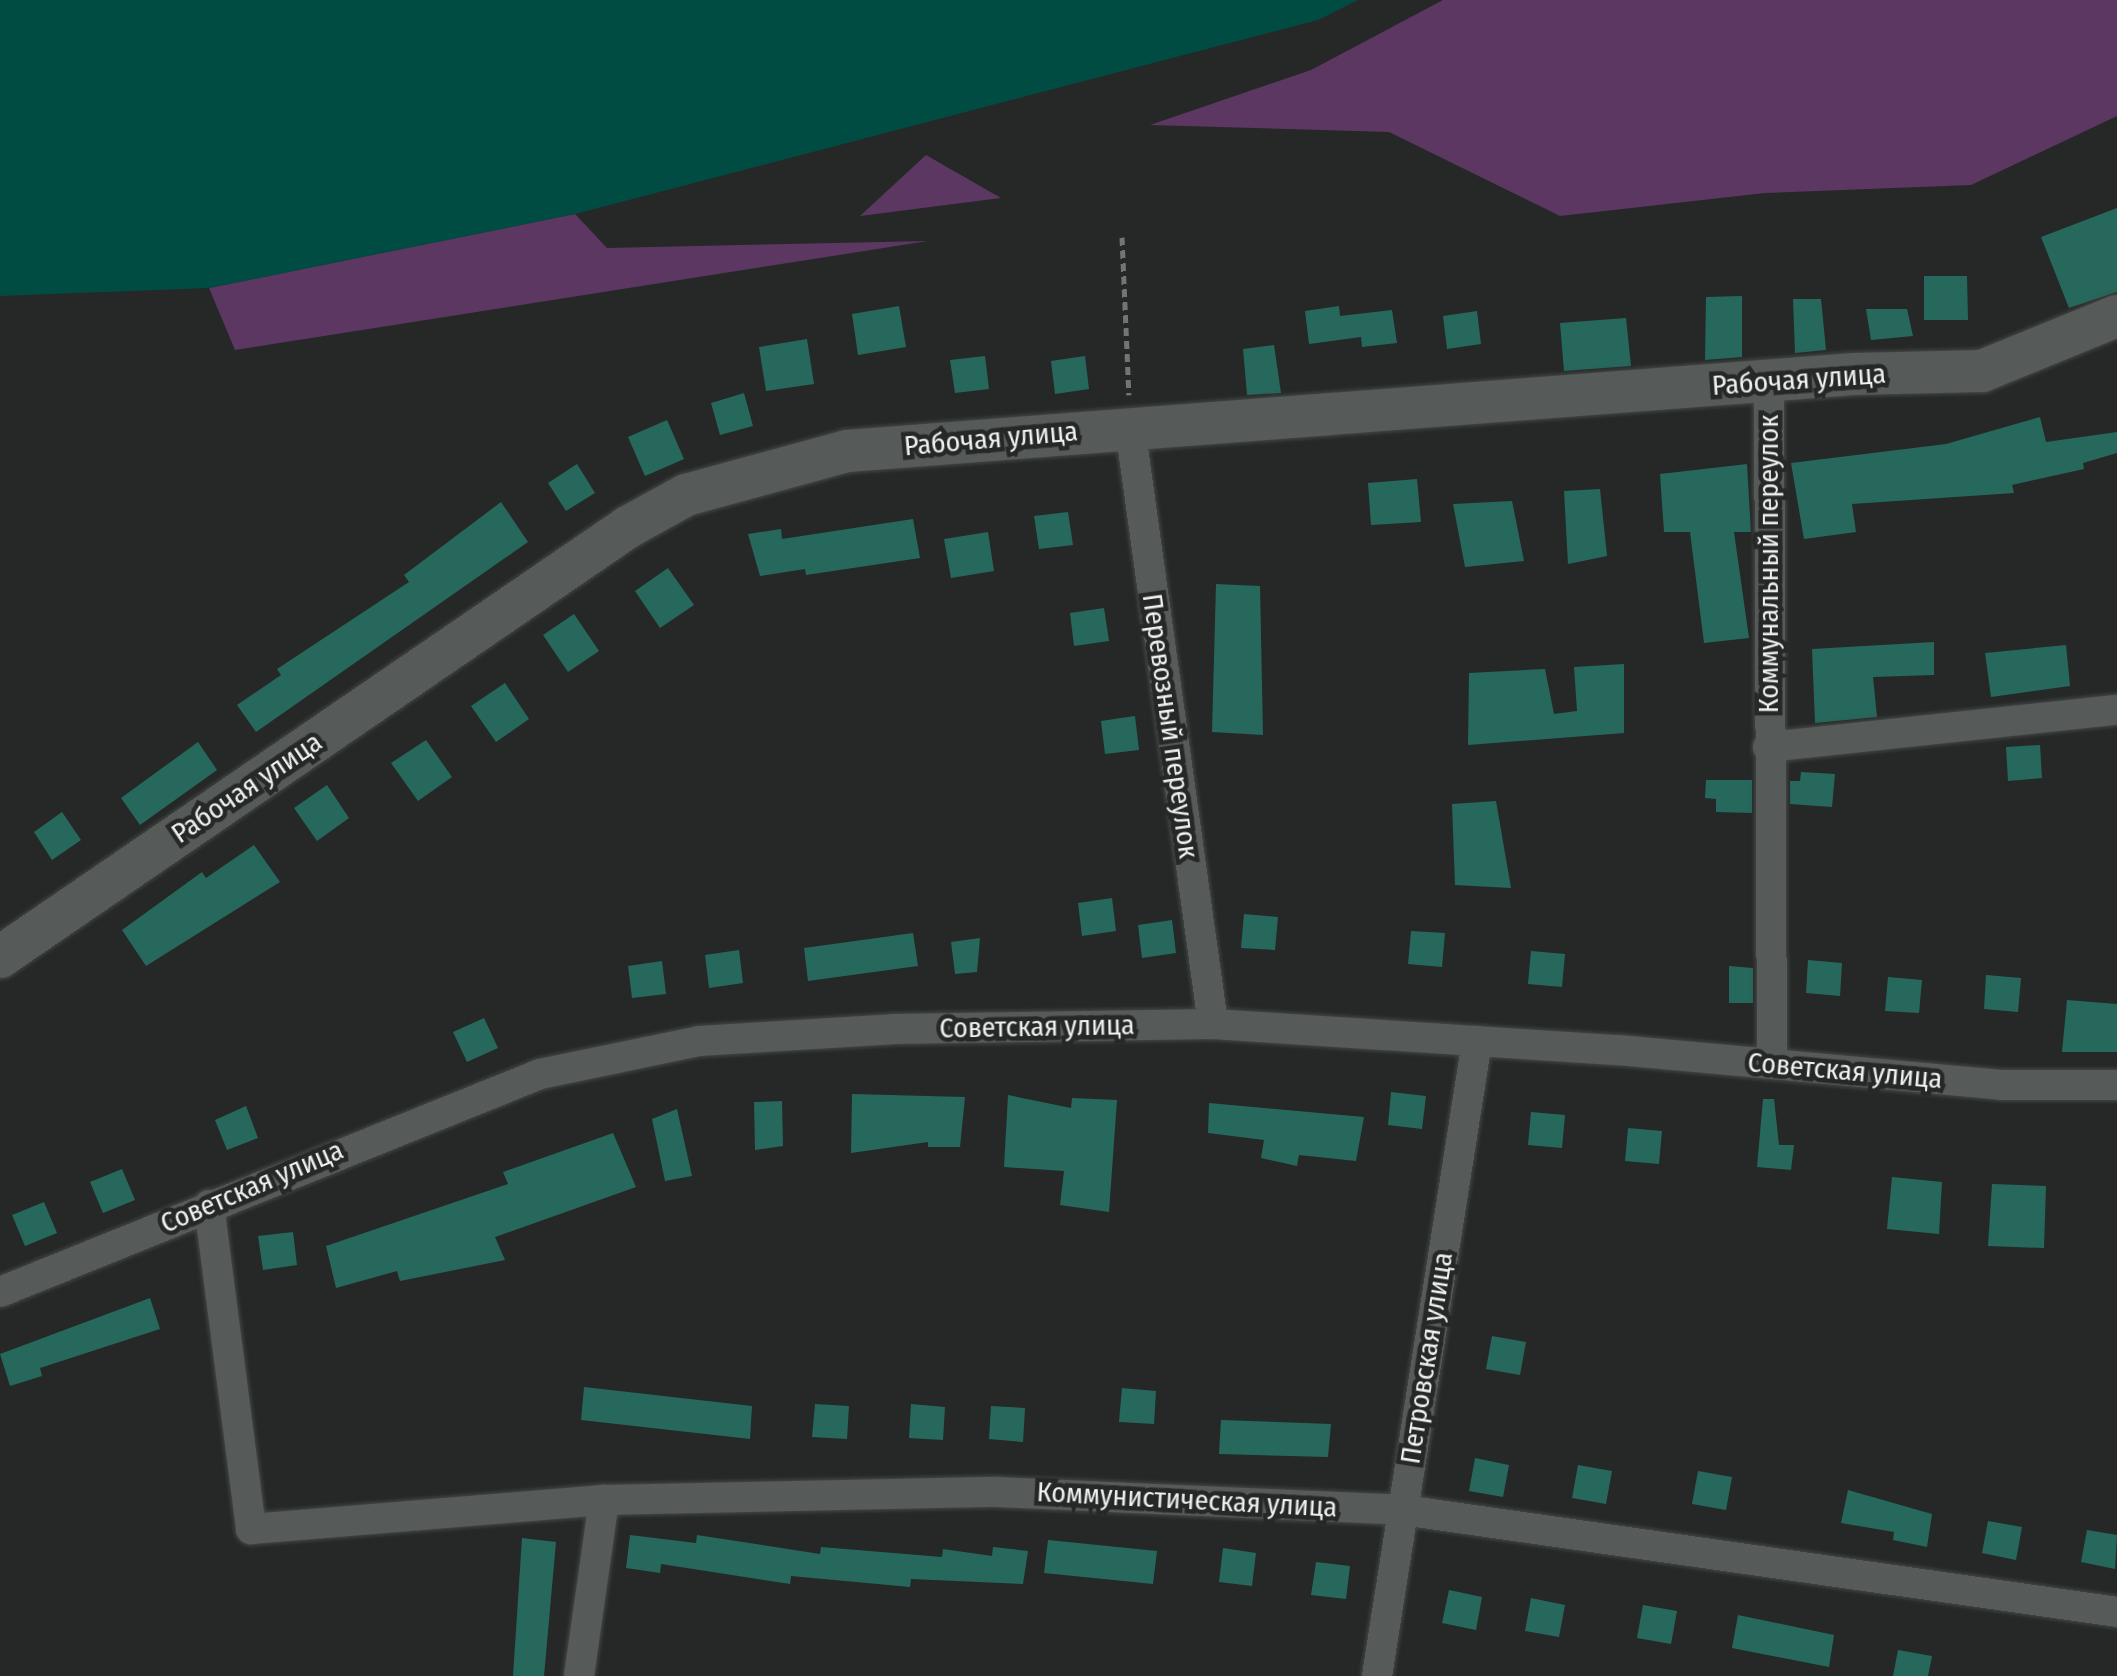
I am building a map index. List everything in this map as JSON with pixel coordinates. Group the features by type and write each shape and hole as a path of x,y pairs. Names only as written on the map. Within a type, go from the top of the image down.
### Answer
{"main road":[{"name":"Рабочая улица","path":"0,956 628,528 686,495 847,451 1769,382 1982,372 2117,316"}],"street":[{"name":"Коммунальный переулок","path":"1769,382 1772,1064"},
{"name":"Перевозный переулок","path":"1130,428 1213,1024"},
{"name":"Коммунальный переулок","path":"1768,747 2117,710"},
{"name":"Советская улица","path":"0,1292 540,1074 699,1040 893,1029 1213,1024 1478,1041 2001,1085 2117,1086"},
{"name":"Петровская улица","path":"1377,1676 1478,1041"},
{"name":"Коммунистическая улица","path":"209,1205 251,1529 604,1500 997,1492 1403,1510 2117,1612"},
{"path":"579,1676 604,1500"}],"path":[{"path":"1122,237 1130,428"}],"shaded area":[{"path":"0,0 1358,0 1318,20 575,214 209,288 0,296"},
{"path":"1443,0 2117,0 2117,116 1971,185 1765,193 1560,216 1389,132 1150,125 1311,70"},
{"path":"926,155 1001,198 860,216"},
{"path":"575,214 607,248 928,241 235,350 209,288"}],"building":[{"path":"2117,208 2117,292 2069,308 2041,237"},
{"path":"1924,276 1967,276 1968,320 1924,320"},
{"path":"1742,296 1742,357 1705,360 1706,297"},
{"path":"1793,299 1821,299 1826,350 1795,353"},
{"path":"899,306 906,347 858,355 852,314"},
{"path":"1339,306 1340,316 1392,310 1397,343 1362,347 1361,337 1309,344 1305,311"},
{"path":"1866,309 1907,309 1913,336 1871,340"},
{"path":"1477,311 1481,344 1447,349 1443,316"},
{"path":"1626,318 1631,366 1564,371 1560,323"},
{"path":"807,339 814,384 766,391 759,347"},
{"path":"1274,345 1281,393 1247,395 1243,349"},
{"path":"985,356 989,389 955,393 950,360"},
{"path":"1085,356 1089,389 1055,394 1051,361"},
{"path":"744,393 753,426 720,435 711,403"},
{"path":"2040,417 2046,442 2117,432 2117,453 2083,463 2084,469 2012,485 2014,493 1852,504 1856,532 1804,539 1791,463 1946,444"},
{"path":"667,420 684,459 645,476 628,437"},
{"path":"577,464 595,493 566,511 548,483"},
{"path":"1747,464 1751,532 1734,532 1749,638 1704,643 1690,532 1664,532 1660,474"},
{"path":"1417,479 1421,522 1371,525 1368,483"},
{"path":"1600,489 1607,556 1568,564 1564,491"},
{"path":"1512,501 1524,561 1465,567 1453,504"},
{"path":"501,502 528,542 256,732 237,705 281,675 277,669 409,582 404,575"},
{"path":"1068,512 1073,545 1039,549 1034,516"},
{"path":"913,519 920,558 806,575 805,569 760,576 748,534 781,529 782,539"},
{"path":"988,532 994,571 951,578 944,539"},
{"path":"668,568 694,605 660,628 635,591"},
{"path":"1216,584 1260,586 1263,735 1212,732"},
{"path":"1104,608 1109,641 1074,646 1070,613"},
{"path":"574,614 599,651 568,672 543,635"},
{"path":"1934,642 1934,675 1873,677 1877,717 1815,723 1812,649"},
{"path":"2066,645 2070,686 1991,697 1985,653"},
{"path":"1624,664 1624,733 1468,745 1469,673 1545,669 1554,714 1577,711 1574,667"},
{"path":"505,683 529,719 496,742 471,706"},
{"path":"1135,716 1139,750 1105,754 1101,721"},
{"path":"426,740 452,777 418,801 391,763"},
{"path":"198,742 217,770 140,825 121,798"},
{"path":"2040,745 2042,778 2008,781 2006,747"},
{"path":"1801,772 1835,774 1832,807 1790,804 1790,781 1800,781"},
{"path":"1706,780 1752,780 1752,813 1716,812 1716,799 1705,798"},
{"path":"327,785 349,818 317,841 294,808"},
{"path":"1496,801 1511,888 1455,885 1452,804"},
{"path":"62,812 81,840 52,860 34,832"},
{"path":"254,845 280,882 146,966 122,930 202,872 206,878"},
{"path":"1112,898 1116,931 1082,936 1078,903"},
{"path":"1244,914 1278,917 1275,950 1241,948"},
{"path":"1172,920 1176,953 1142,958 1138,925"},
{"path":"1411,931 1445,933 1442,967 1408,964"},
{"path":"913,933 918,966 808,981 804,948"},
{"path":"980,938 977,972 955,974 951,942"},
{"path":"739,950 743,983 709,988 705,955"},
{"path":"1531,951 1565,954 1562,987 1528,984"},
{"path":"1808,960 1842,963 1840,996 1806,993"},
{"path":"662,961 666,994 632,998 628,966"},
{"path":"1729,966 1753,968 1753,1003 1729,1003"},
{"path":"1986,975 2021,978 2018,1012 1984,1009"},
{"path":"1888,977 1922,980 1919,1013 1885,1011"},
{"path":"2067,1000 2117,1004 2117,1052 2062,1052"},
{"path":"484,1018 498,1048 467,1062 453,1032"},
{"path":"1391,1092 1426,1096 1422,1129 1388,1125"},
{"path":"852,1094 965,1097 960,1147 928,1147 928,1142 851,1153"},
{"path":"1008,1095 1071,1108 1072,1098 1117,1100 1109,1212 1060,1205 1064,1171 1004,1167"},
{"path":"1763,1099 1774,1099 1779,1145 1794,1145 1791,1170 1757,1167"},
{"path":"782,1101 783,1146 755,1150 754,1102"},
{"path":"1209,1103 1364,1117 1356,1161 1299,1155 1297,1166 1261,1158 1264,1140 1208,1133"},
{"path":"246,1106 258,1138 227,1150 215,1120"},
{"path":"677,1109 692,1176 665,1181 652,1119"},
{"path":"1531,1112 1565,1115 1562,1148 1528,1145"},
{"path":"1628,1128 1662,1131 1659,1164 1625,1161"},
{"path":"613,1133 636,1187 495,1237 505,1260 400,1281 397,1271 336,1288 326,1246 508,1184 503,1172"},
{"path":"122,1169 135,1200 103,1213 90,1182"},
{"path":"1892,1177 1942,1182 1939,1234 1887,1229"},
{"path":"1992,1184 2046,1186 2044,1248 1988,1246"},
{"path":"44,1202 57,1233 25,1246 12,1215"},
{"path":"293,1232 297,1265 263,1270 258,1236"},
{"path":"150,1298 160,1329 40,1368 42,1376 10,1386 0,1354"},
{"path":"1492,1336 1526,1342 1520,1375 1486,1369"},
{"path":"584,1387 752,1406 750,1439 581,1420"},
{"path":"1122,1388 1156,1391 1154,1424 1119,1422"},
{"path":"815,1404 849,1406 847,1439 812,1437"},
{"path":"911,1404 945,1407 943,1440 909,1438"},
{"path":"991,1406 1025,1408 1023,1442 989,1439"},
{"path":"1221,1420 1331,1424 1328,1457 1219,1454"},
{"path":"1475,1458 1509,1465 1503,1497 1469,1491"},
{"path":"1578,1465 1612,1471 1606,1504 1572,1498"},
{"path":"1698,1471 1732,1477 1726,1510 1692,1504"},
{"path":"1848,1490 1932,1514 1927,1547 1893,1540 1894,1532 1841,1523"},
{"path":"1988,1521 2022,1527 2016,1560 1982,1553"},
{"path":"2087,1530 2117,1535 2115,1569 2081,1562"},
{"path":"630,1535 696,1543 697,1535 820,1554 821,1547 942,1557 943,1549 992,1556 993,1547 1028,1551 1023,1584 911,1579 910,1587 791,1576 790,1584 661,1564 660,1573 626,1568"},
{"path":"522,1538 556,1542 544,1676 513,1676"},
{"path":"1048,1540 1157,1551 1153,1584 1044,1573"},
{"path":"1223,1548 1256,1553 1252,1586 1219,1582"},
{"path":"1316,1562 1350,1566 1346,1599 1311,1595"},
{"path":"1449,1590 1482,1597 1476,1630 1442,1623"},
{"path":"1531,1598 1565,1605 1559,1637 1525,1631"},
{"path":"1643,1605 1677,1611 1671,1644 1637,1638"},
{"path":"1738,1615 1834,1635 1829,1667 1732,1648"},
{"path":"1898,1650 1932,1656 1928,1676 1893,1676"}]}
